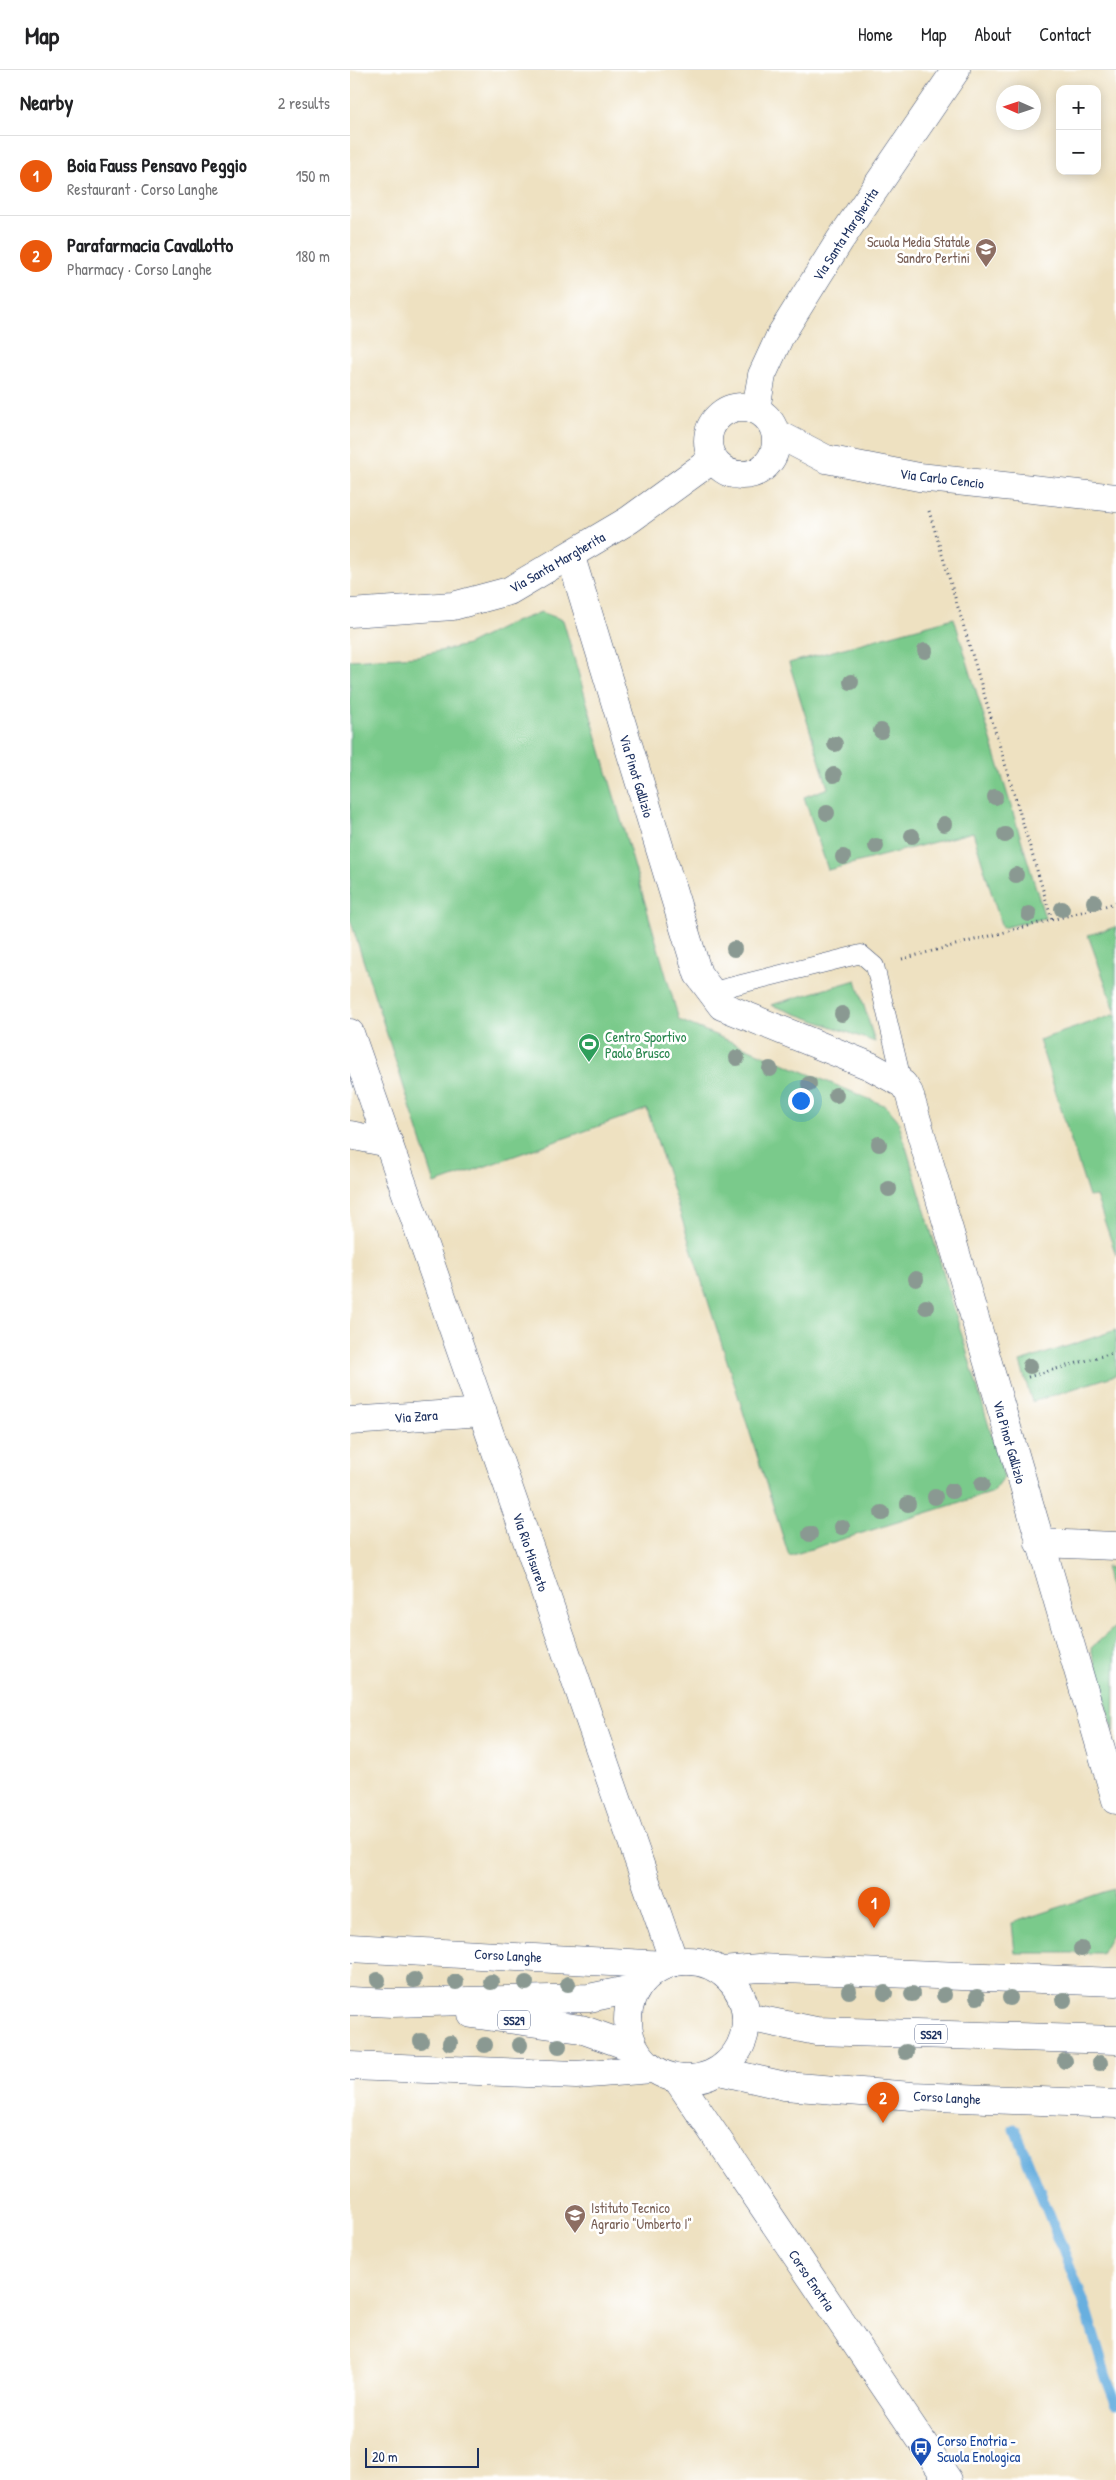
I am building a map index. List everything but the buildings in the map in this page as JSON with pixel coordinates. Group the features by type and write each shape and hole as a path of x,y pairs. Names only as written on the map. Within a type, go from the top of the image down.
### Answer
{"street":[{"name":"Via Santa Margherita","path":"756,409 762,375 780,336 840,240 956,70"},
{"path":"735,407 756,409 769,419 776,433 774,454 769,463 751,474 730,473 713,459 708,438 710,428 716,418 735,407"},
{"name":"Via Carlo Cencio","path":"776,433 826,459 918,477 1116,498"},
{"name":"Via Santa Margherita","path":"350,613 453,606 509,591 571,557 630,520 713,459"},
{"name":"Via Pinot Gallizio","path":"571,557 698,974 709,992 722,1006 870,1066 903,1084 909,1093 1039,1543 1116,1800"},
{"name":"Via Rio Misureto","path":"350,1033 483,1412 670,1963"},
{"path":"350,1135 388,1143"},
{"name":"Via Zara","path":"350,1421 483,1412"},
{"path":"1039,1543 1116,1546"},
{"name":"Corso Langhe","path":"350,1948 670,1963"},
{"path":"350,2066 576,2076 652,2069 677,2079 692,2080 720,2071 732,2061 741,2048 746,2033 747,2017 739,1991 722,1971 707,1964 690,1960 670,1963 650,1974 637,1988 629,2007 628,2028 634,2048 652,2069"},
{"path":"722,1971 759,1968 1116,1982"},
{"name":"SS29","path":"350,2001 392,2002 589,1998 637,1988"},
{"name":"SS29","path":"392,2002 581,2029 634,2048"},
{"name":"SS29","path":"747,2017 816,2031 1116,2040"},
{"name":"Corso Langhe","path":"720,2071 785,2086 912,2096 1116,2104"},
{"name":"Corso Enotria","path":"677,2079 948,2480"}],"lane":[{"path":"709,992 861,954 874,966"},
{"name":"Via Pinot Gallizio","path":"874,966 903,1084"}],"path":[{"path":"918,477 1052,920"},
{"path":"874,966 1116,903"},
{"path":"994,1387 1116,1352"}],"green space":[{"name":"Centro Sportivo Paolo Brusco","path":"541,612 563,620 679,1020 886,1106 898,1120 1004,1477 993,1492 789,1556 647,1109 435,1184 350,919 350,660 417,656 467,645 507,625"},
{"path":"954,618 1045,918 1002,928 973,832 828,870 804,797 828,788 789,663"},
{"path":"1116,927 1116,1013 1088,935"},
{"path":"856,980 875,1042 771,1005"},
{"path":"1116,1014 1116,1255 1096,1196 1089,1197 1039,1040"},
{"path":"1116,1330 1116,1375 1032,1402 1020,1362"},
{"path":"1105,1567 1116,1568 1116,1626 1107,1574"},
{"path":"1116,1626 1114,1732 1091,1648"},
{"path":"1114,1889 1116,1927 1101,1953 1015,1953 1012,1923"}],"waterway":[{"path":"1015,2129 1083,2300 1106,2377 1116,2403"}],"place":[{"name":"Scuola Media Statale Sandro Pertini","path":"986,268"},
{"name":"Centro Sportivo Paolo Brusco","path":"589,1063"},
{"name":"Boia Fauss Pensavo Peggio","path":"874,1928"},
{"name":"Parafarmacia Cavallotto","path":"883,2123"},
{"name":"Istituto Tecnico Agrario \"Umberto I\"","path":"575,2234"},
{"name":"Corso Enotria - Scuola Enologica","path":"921,2467"}]}
